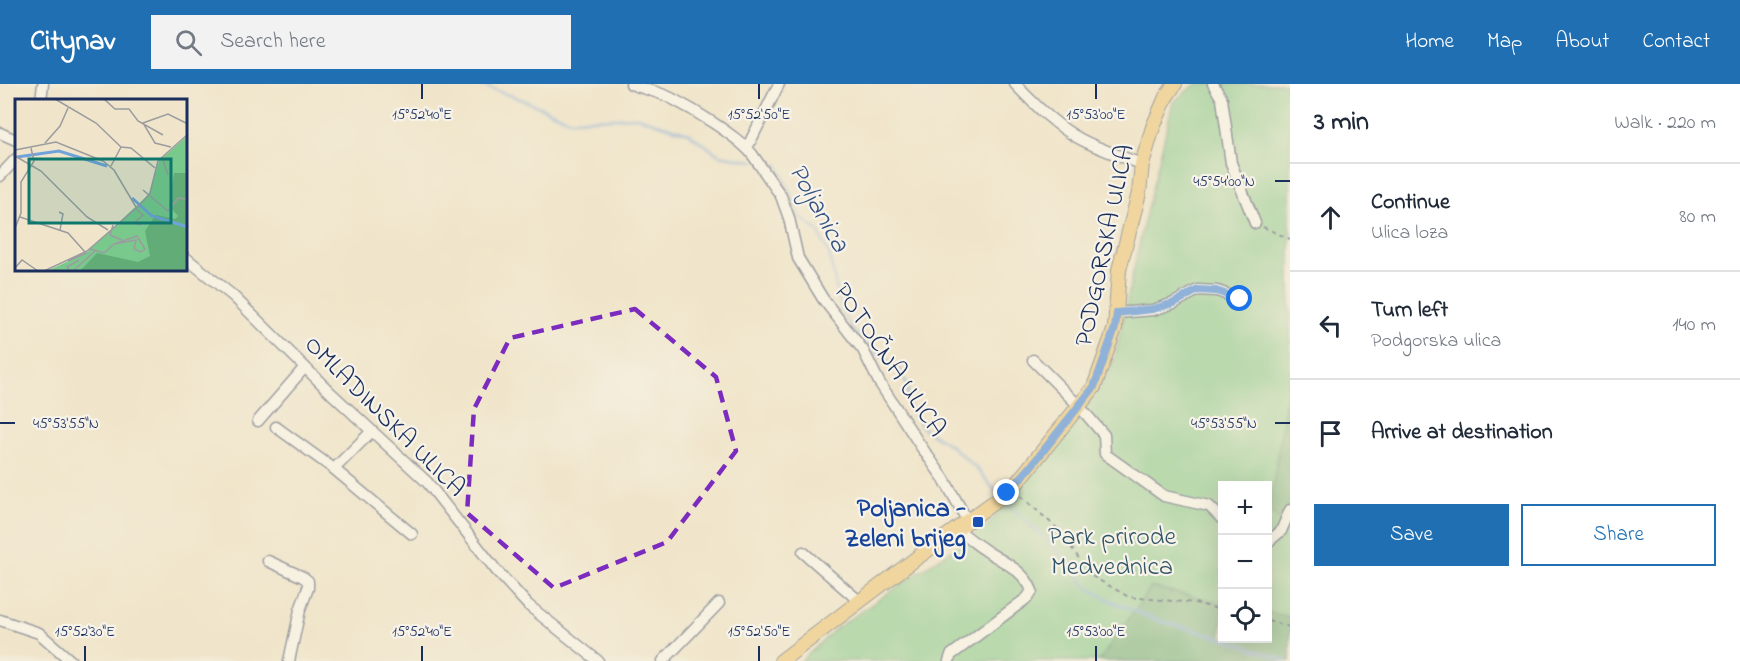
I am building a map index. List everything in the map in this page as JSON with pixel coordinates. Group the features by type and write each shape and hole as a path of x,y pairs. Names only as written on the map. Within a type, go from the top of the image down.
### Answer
{"main road":[{"name":"PODGORSKA ULICA","path":"781,661 1005,494 1094,387 1115,328 1119,270 1139,193 1142,164 1153,127 1166,97 1175,84"}],"street":[{"path":"41,99 43,84"},
{"name":"POTOČNA ULICA","path":"631,84 670,98 714,124 749,151 760,165 781,196 789,218 798,258 823,299 863,350 879,382 944,479 962,524"},
{"path":"749,151 779,84"},
{"path":"1015,84 1050,117 1080,139 1114,155 1142,164"},
{"path":"1214,84 1222,99 1231,163 1255,223"},
{"path":"0,133 15,140"},
{"path":"0,176 15,160"},
{"name":"OMLADINSKA ULICA","path":"188,260 232,296 427,482 496,570 528,605 598,661"},
{"path":"1117,313 1153,309 1174,303 1198,290 1216,291 1240,299"},
{"path":"1033,360 1104,435 1106,454 1164,496 1209,506 1218,515"},
{"path":"258,421 305,367"},
{"path":"276,427 334,470 412,534"},
{"path":"334,470 372,431"},
{"path":"1272,539 1281,531 1290,510"},
{"path":"949,661 951,655 1027,598 1032,591 1029,583 1014,568 983,549 962,524"},
{"path":"803,552 859,601"},
{"path":"268,561 308,581 289,661"},
{"path":"663,661 719,603"},
{"path":"0,620 39,633 72,661"}],"path":[{"path":"1255,223 1290,239"},
{"path":"1005,494 1061,532 1090,575 1128,597 1195,603 1218,609"},
{"path":"1272,622 1290,627"}],"highlighted area":[{"path":"635,309 716,377 736,451 667,542 554,588 467,513 474,409 510,338"}],"green space":[{"name":"Park prirode Medvednica","path":"1196,84 1290,84 1290,661 801,661 835,629 988,525 1091,399 1114,361 1173,102"},
{"path":"1290,376 1290,531 1272,514 1272,492"},
{"path":"1151,587 1218,602 1218,643 1272,643 1272,613 1290,617 1290,661 1099,661"}],"waterway":[{"name":"Poljanica","path":"478,84 570,120 638,117 688,133 719,155 753,161"},
{"name":"Poljanica","path":"759,160 779,166 800,217 818,231 829,254 841,310 853,330 874,352 899,368 907,385 909,407 924,429 950,445 976,468 998,494"},
{"name":"Poljanica","path":"1004,501 1046,539 1088,588 1113,602 1160,621 1218,637"},
{"name":"Poljanica","path":"1237,643 1286,661"}],"place":[{"name":"Poljanica - Zeleni brijeg","path":"978,522"}],"route":[{"path":"1007,493 1094,387 1115,328 1117,313 1153,309 1174,303 1198,290 1216,291 1240,299"}]}
